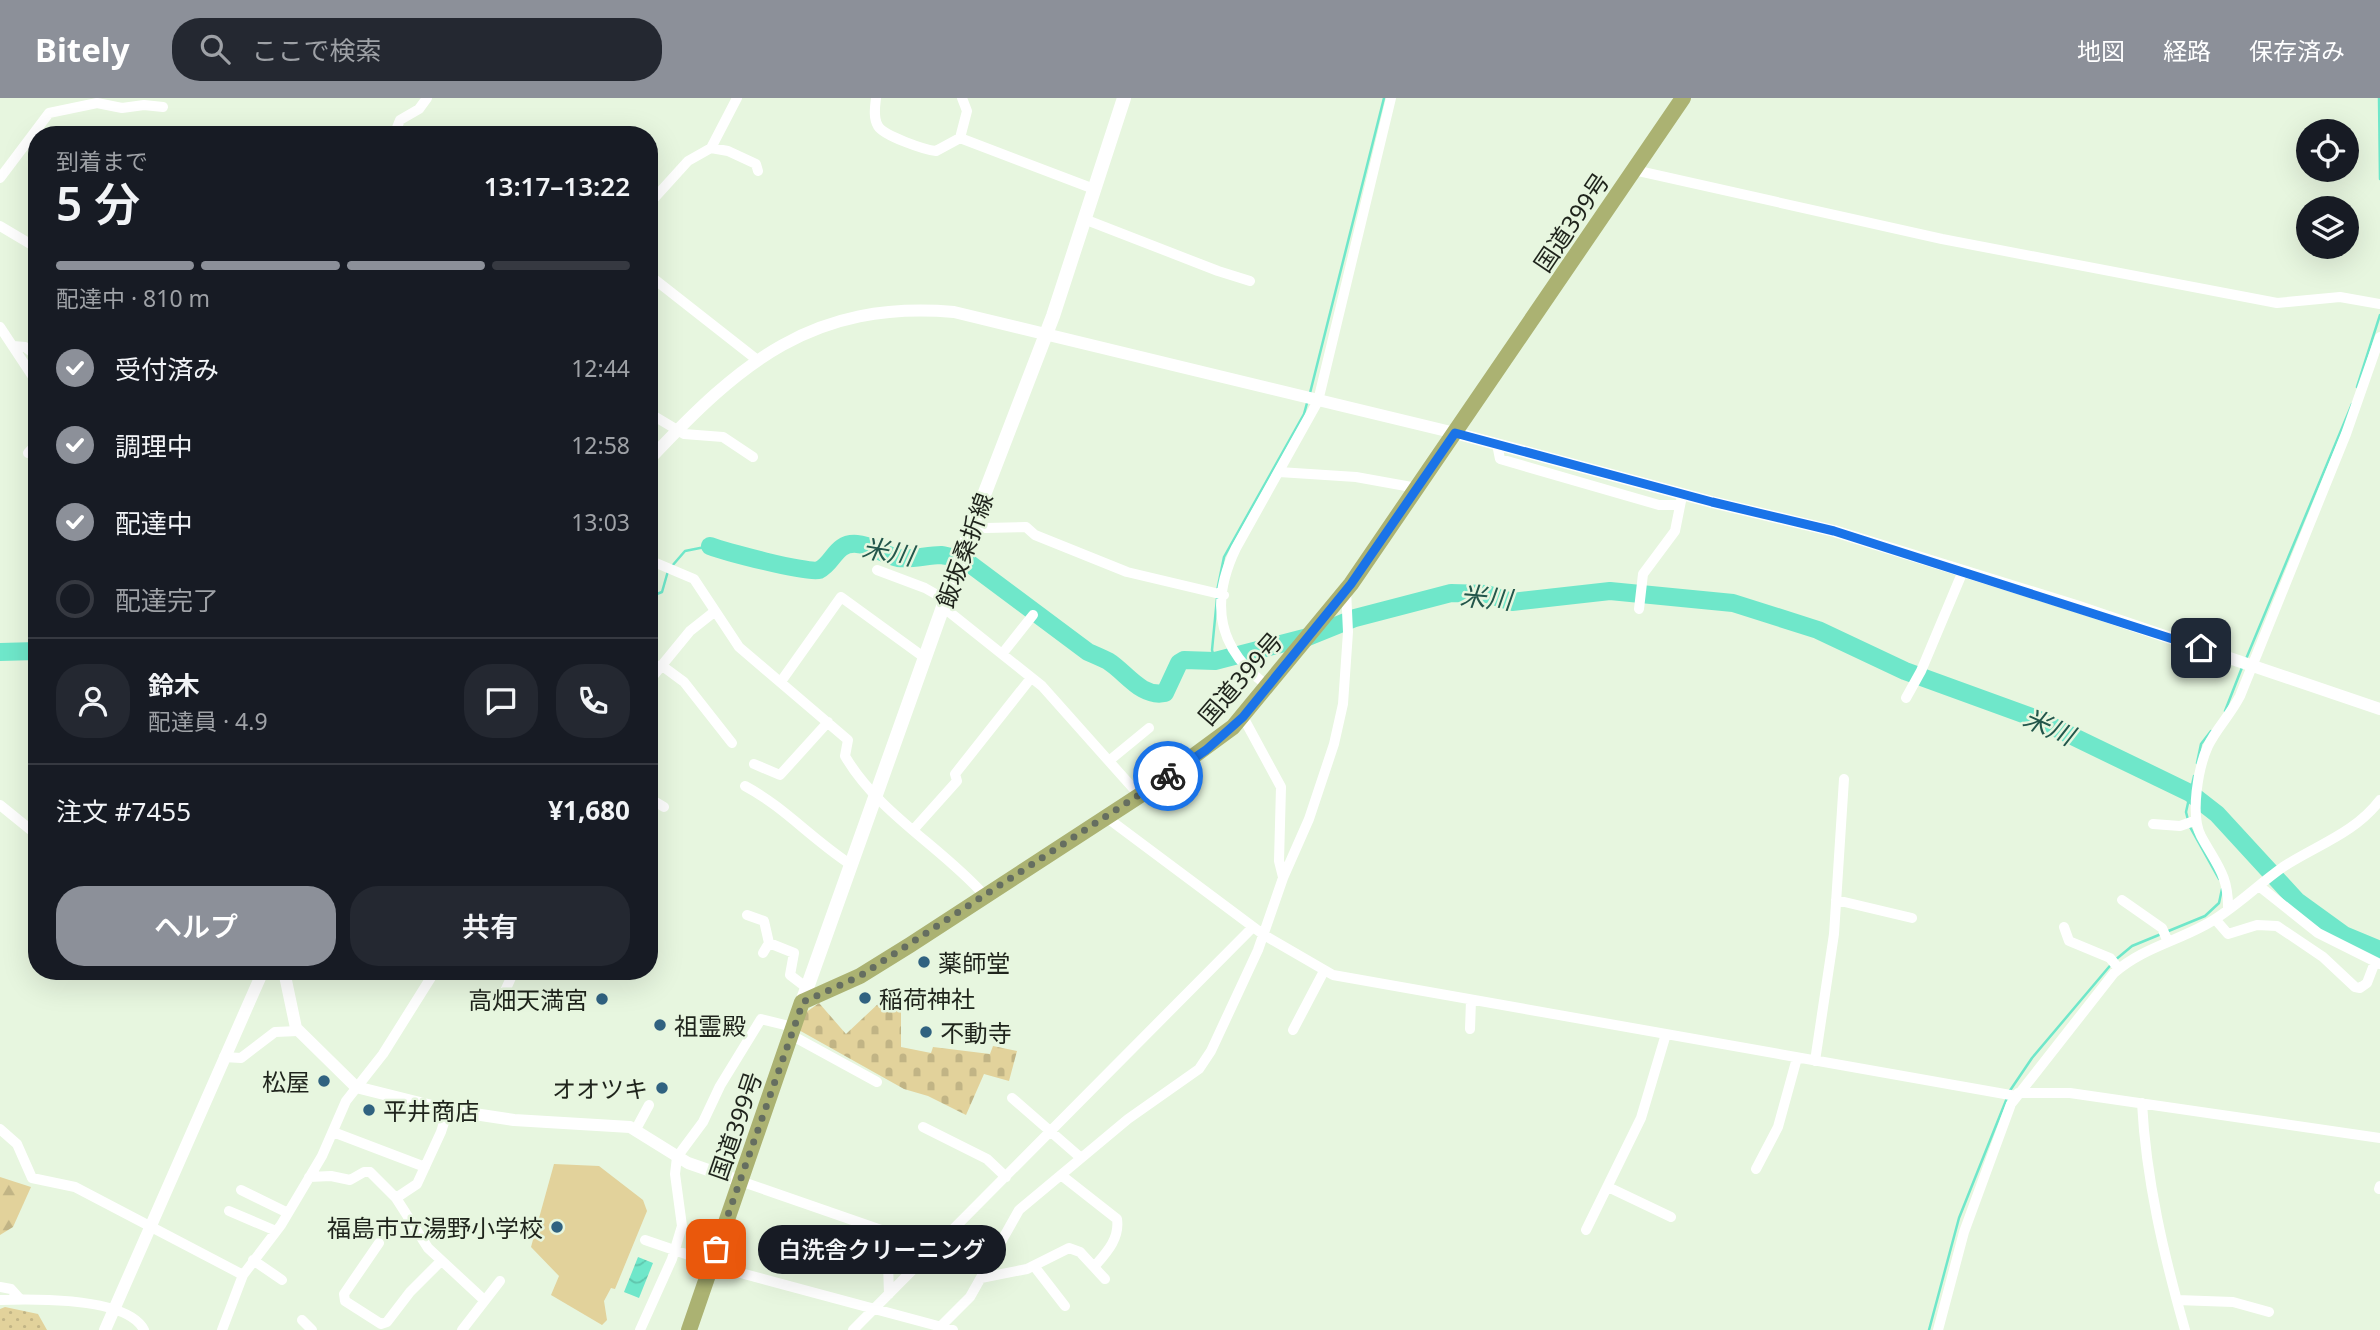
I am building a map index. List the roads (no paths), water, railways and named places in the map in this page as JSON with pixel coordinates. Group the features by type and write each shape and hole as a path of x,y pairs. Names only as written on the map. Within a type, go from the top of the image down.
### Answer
{"highway":[{"name":"国道399号","path":"689,1330 805,995 860,976 1140,796 1206,750 1243,717 1346,590 1683,98"}],"main road":[{"name":"飯坂桑折線","path":"805,995 960,557 1046,335 1124,98"}],"street":[{"path":"398,126 400,120 419,109 426,98"},
{"path":"658,194 688,161 711,148 736,106 737,98"},
{"path":"960,138 967,111 962,98"},
{"path":"1268,686 1232,652 1224,636 1219,594 1230,560 1316,400 1391,98"},
{"path":"876,99 876,121 884,132 932,151 960,138 1094,190"},
{"path":"39,126 49,113 97,103 122,108 144,105 163,107"},
{"path":"0,178 28,141"},
{"path":"711,148 742,156 756,164 758,171"},
{"path":"1634,170 1929,236 2277,303 2340,297 2379,304"},
{"path":"1084,219 1217,271 1250,281"},
{"path":"0,226 28,243"},
{"path":"658,282 757,359"},
{"path":"658,450 678,429 757,359 810,332 894,310 954,312 1455,433 1681,500 1834,531 2380,709"},
{"path":"0,327 28,369"},
{"path":"2228,910 2226,878 2191,822 2207,747 2230,716 2346,434 2380,337"},
{"path":"13,346 28,350"},
{"path":"658,418 690,435 723,437 753,457"},
{"path":"1279,472 1356,477 1417,488"},
{"path":"1640,600 1645,569 1675,531 1681,500"},
{"path":"972,525 986,528 1026,527 1034,535 1127,572 1219,594"},
{"path":"658,564 694,579 702,587 714,612 740,647 782,680 848,740 845,756 876,794 965,874 985,896"},
{"path":"877,570 944,604 1031,678 1110,760 1140,796"},
{"path":"1906,698 1921,671 1963,571"},
{"path":"939,1328 970,1297 1011,1220 1061,1174 1164,1091 1199,1069 1211,1051 1264,935 1283,878 1309,819 1334,744 1343,704 1348,632 1346,590"},
{"path":"782,680 842,597 925,658"},
{"path":"658,669 690,631 714,612"},
{"path":"1002,654 1033,615"},
{"path":"661,665 684,682 732,743"},
{"path":"914,829 957,781 955,774 1031,678"},
{"path":"1243,717 1281,787 1279,861 1283,878"},
{"path":"754,764 780,775 828,722"},
{"path":"1110,760 1149,728"},
{"path":"1815,1061 1834,934 1844,779"},
{"path":"745,786 761,795 818,843 850,864"},
{"path":"1938,1330 1964,1232 2012,1095 2116,965 2166,937 2215,919 2281,869 2312,849 2341,836 2380,800"},
{"path":"658,803 664,807"},
{"path":"0,805 28,828"},
{"path":"1106,817 1253,928 1324,971 1364,983 2012,1095 2070,1093 2380,1138"},
{"path":"2153,824 2172,827 2191,822"},
{"path":"2215,919 2228,934 2258,925 2277,926 2323,957 2356,987 2364,987 2378,963 2318,933 2260,885"},
{"path":"1836,900 1912,918"},
{"path":"2122,900 2166,937"},
{"path":"747,915 764,922 766,948 794,953 790,975 805,995"},
{"path":"2064,927 2069,941 2116,965"},
{"path":"853,1330 1253,928"},
{"path":"1293,1030 1324,971"},
{"path":"105,1330 259,980"},
{"path":"286,980 298,1031 356,1087 448,1110 514,1120 636,1129 677,1157 887,1232 889,1294"},
{"path":"222,1330 243,1275 288,1213 356,1087 383,1054 429,980"},
{"path":"500,1002 509,980"},
{"path":"1470,1029 1471,1000"},
{"path":"640,1330 675,1251 682,1226 674,1174 677,1157 703,1122 720,1086 761,1019 792,1031 877,1082"},
{"path":"224,1057 241,1058 275,1032 298,1031"},
{"path":"1586,1230 1641,1118 1666,1034"},
{"path":"1756,1169 1778,1127 1797,1058"},
{"path":"1012,1098 1081,1158"},
{"path":"2142,1103 2144,1142 2153,1199 2185,1330"},
{"path":"636,1129 649,1105"},
{"path":"396,1198 417,1184 442,1132 448,1110"},
{"path":"923,1127 987,1159 1006,1177"},
{"path":"0,1129 17,1144 32,1178 75,1187 243,1275"},
{"path":"333,1132 425,1167"},
{"path":"309,1178 331,1176 350,1180 363,1172 370,1172 396,1198 428,1248 483,1299"},
{"path":"1061,1174 1117,1219 1111,1248 1094,1267"},
{"path":"1608,1187 1671,1217"},
{"path":"241,1191 288,1213"},
{"path":"229,1211 276,1231"},
{"path":"645,1240 711,1264 953,1330"},
{"path":"379,1242 344,1294 345,1301 381,1324 387,1322 410,1292 441,1261"},
{"path":"981,1278 1034,1266 1069,1248 1080,1252 1105,1279"},
{"path":"253,1260 282,1280"},
{"path":"1034,1266 1065,1306"},
{"path":"462,1330 483,1299 500,1281"},
{"path":"0,1287 11,1289 20,1299"},
{"path":"0,1300 71,1302 114,1310 136,1319 144,1330"},
{"path":"2177,1300 2233,1302 2269,1312"},
{"path":"302,1320 312,1330"}],"water":[{"path":"638,1257 653,1263 639,1298 624,1292"}],"waterway":[{"path":"1310,393 1384,98"},
{"path":"2379,98 2380,179"},
{"path":"2357,387 2380,315"},
{"path":"1217,591 1224,557 1304,414 1307,403"},
{"path":"2246,659 2352,404"},
{"name":"米川","path":"710,546 812,570 824,567 839,550 850,544 867,546 898,558 941,555 962,558 1088,652 1108,661 1141,688 1156,694 1165,693 1179,663 1184,660 1215,661 1308,637 1355,618 1451,593 1487,594 1512,602 1610,591 1733,603 1818,630 1905,671 2037,719 2190,793 2217,814 2297,901 2344,935 2380,950"},
{"name":"米川","path":"672,566 685,551 710,546"},
{"name":"米川","path":"658,594 662,592 668,571"},
{"path":"1215,661 1212,650 1217,598"},
{"name":"米川","path":"0,652 28,651"},
{"path":"2225,711 2243,665"},
{"path":"2197,763 2201,744 2211,731"},
{"path":"2188,820 2186,812 2194,776"},
{"path":"2190,827 2219,879"},
{"path":"2009,1092 2032,1058 2114,961 2132,946 2205,916 2219,903 2222,889"},
{"path":"1929,1330 1959,1218 2007,1098"}],"place":[{"name":"薬師堂","path":"924,962"},
{"name":"稲荷神社","path":"865,998"},
{"name":"高畑天満宮","path":"602,999"},
{"name":"祖霊殿","path":"660,1025"},
{"name":"不動寺","path":"926,1032"},
{"name":"松屋","path":"324,1081"},
{"name":"オオツキ","path":"662,1088"},
{"name":"平井商店","path":"369,1110"},
{"name":"福島市立湯野小学校","path":"557,1227"},
{"name":"白洗舎クリーニング","path":"716,1249"}]}
